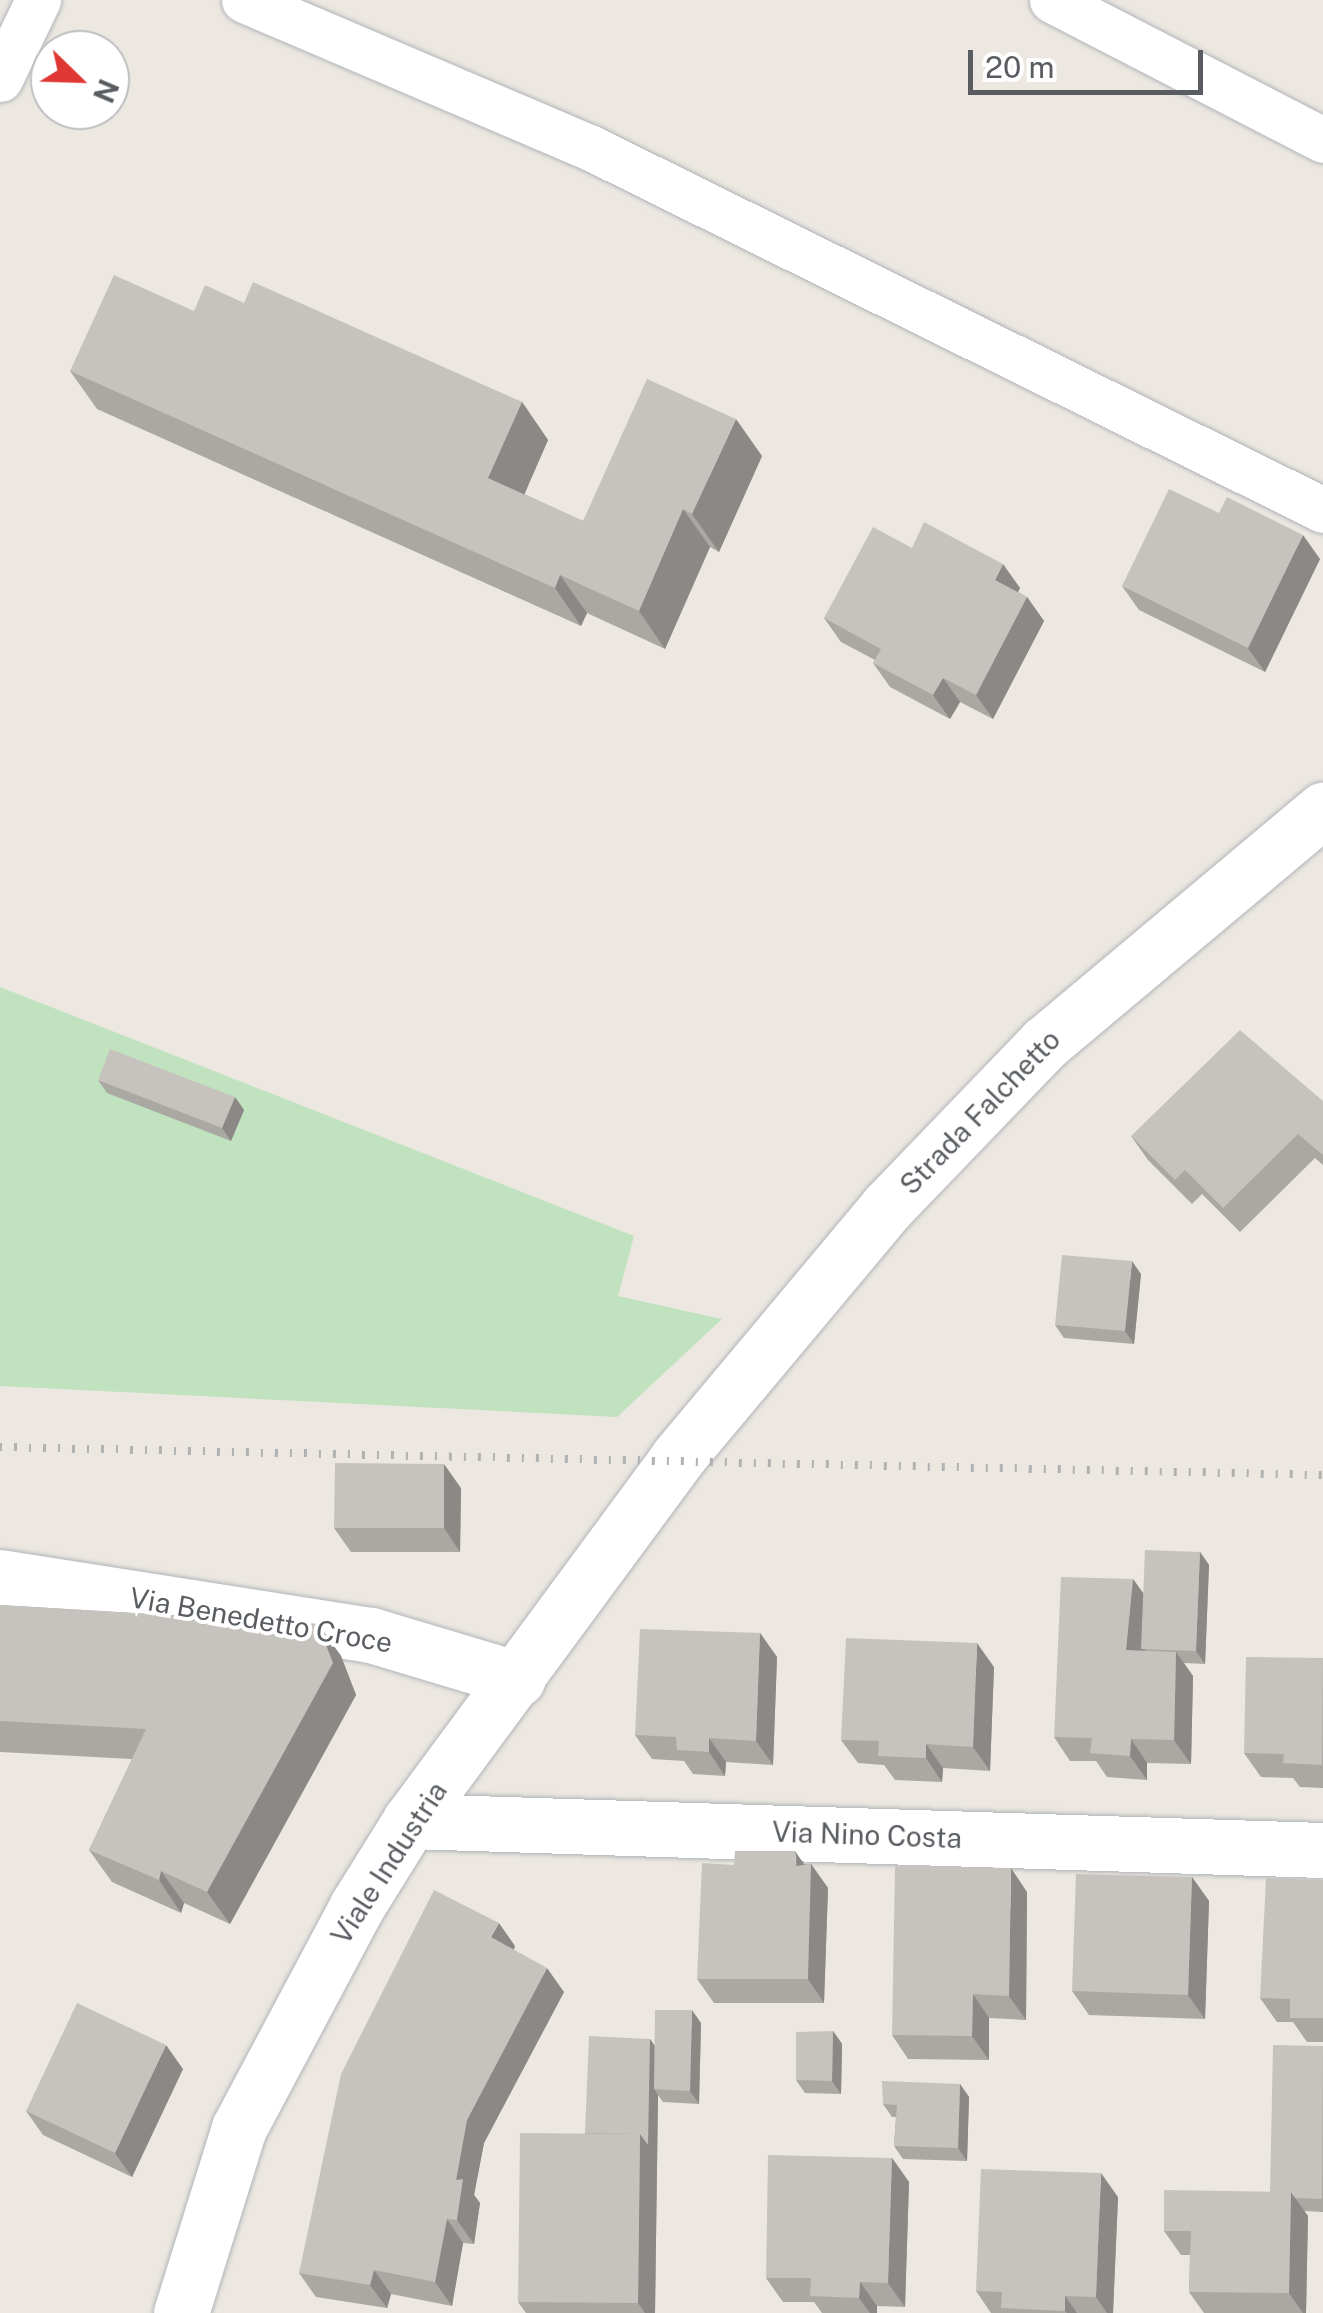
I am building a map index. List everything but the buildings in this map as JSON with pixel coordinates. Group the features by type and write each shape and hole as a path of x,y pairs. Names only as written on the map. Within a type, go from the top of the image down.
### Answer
{"street":[{"name":"Strada Falchetto","path":"678,1456 888,1207 1045,1043 1323,810"},
{"name":"Viale Industria","path":"182,2313 238,2128 410,1821 518,1679 678,1456"},
{"name":"Via Benedetto Croce","path":"0,1577 372,1635 518,1679"},
{"name":"Via Nino Costa","path":"410,1821 1323,1850"}],"lane":[{"path":"0,80 38,0"},
{"path":"244,0 589,148 1323,510"},
{"path":"1052,0 1323,140"}],"green space":[{"path":"0,987 634,1236 618,1296 722,1319 617,1417 0,1386"}],"railway":[{"path":"0,1447 1323,1475"}]}
